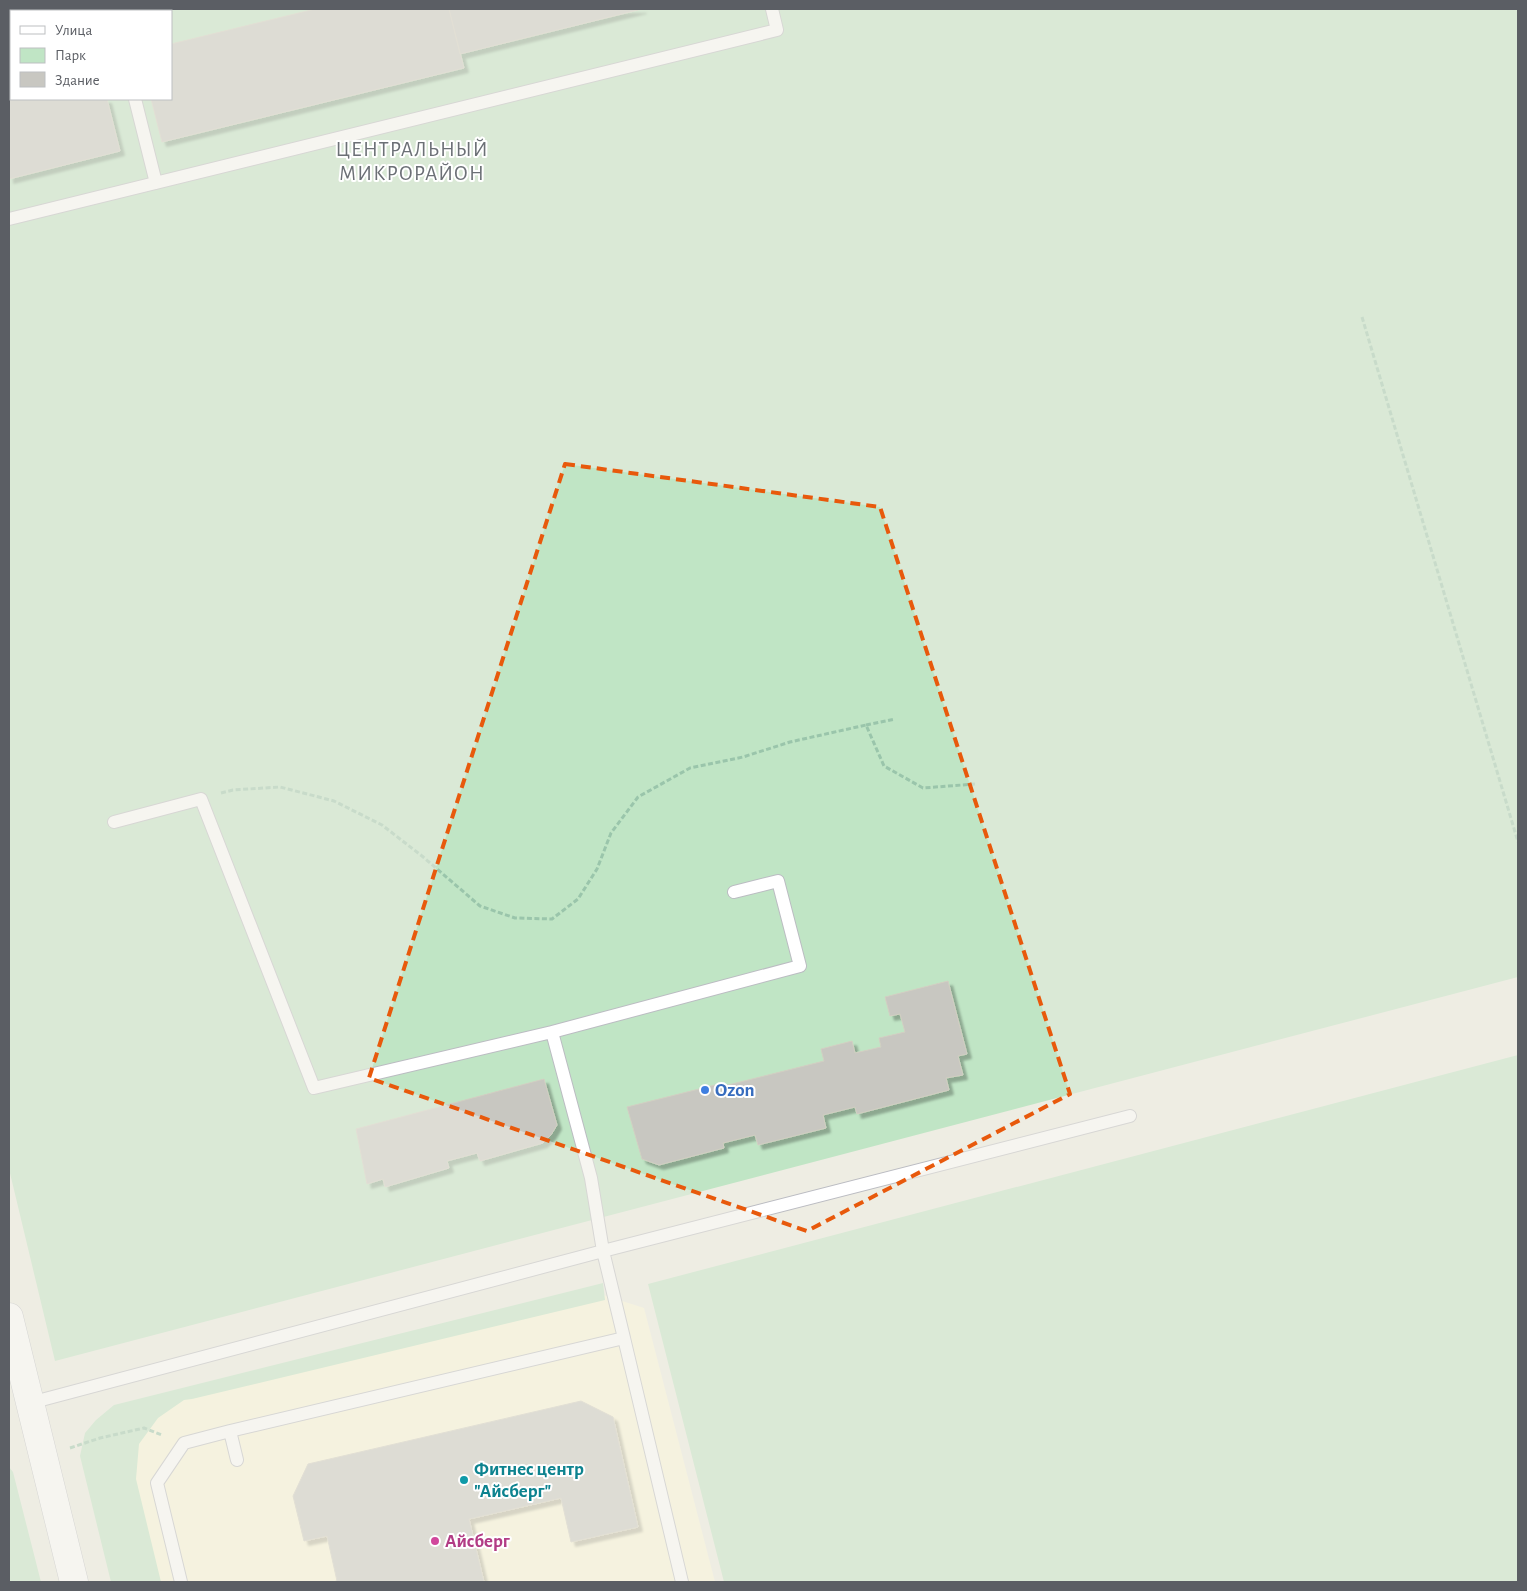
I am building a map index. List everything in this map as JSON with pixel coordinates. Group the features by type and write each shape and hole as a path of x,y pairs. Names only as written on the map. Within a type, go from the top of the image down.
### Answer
{"main road":[{"path":"9,1317 20,1405 43,1456 74,1582"}],"lane":[{"path":"9,219 777,30 772,9"},
{"path":"135,100 156,183"},
{"path":"114,822 201,799 314,1088 552,1032 800,966 778,881 734,892"},
{"path":"552,1032 590,1178 603,1251 682,1582"},
{"path":"20,1405 603,1251 1130,1116"},
{"path":"181,1582 157,1482 184,1444 624,1338"},
{"path":"230,1432 237,1460"}],"path":[{"path":"1362,317 1518,842"},
{"path":"201,799 233,790 280,787 334,801 382,825 422,856 480,906 515,918 552,919 578,899 597,869 610,833 638,797 690,768 743,757 790,742 894,719"},
{"path":"866,726 884,766 923,788 975,784"},
{"path":"43,1456 100,1438 144,1428 184,1444"}],"highlighted area":[{"path":"565,464 880,507 1070,1094 807,1231 369,1078"}],"shaded area":[{"path":"597,1293 644,1308 715,1582 138,1582 118,1449 139,1407"}],"green space":[{"path":"9,9 1518,9 1518,977 55,1361 9,1169"},
{"path":"1518,1055 1518,1582 724,1582 648,1284"},
{"path":"603,1283 605,1300 184,1400 158,1418 139,1444 136,1479 161,1582 111,1582 80,1456 85,1433 96,1420 114,1405"},
{"path":"9,1467 13,1472 41,1582 9,1582"}],"building":[{"path":"9,9 30,9 10,10 10,100 107,100 120,151 9,179"},
{"path":"315,9 449,9 464,68 162,142 151,100 172,100 172,44"},
{"path":"449,9 642,9 460,54"},
{"path":"948,981 967,1054 958,1056 963,1075 946,1078 949,1090 857,1114 855,1107 823,1115 826,1128 758,1145 755,1135 723,1143 724,1148 659,1165 642,1159 627,1107 723,1083 724,1086 824,1061 821,1049 852,1041 855,1053 881,1047 879,1038 905,1032 900,1014 890,1016 885,997"},
{"path":"544,1079 557,1125 543,1143 480,1161 477,1153 447,1161 449,1168 385,1187 383,1179 367,1184 356,1129"},
{"name":"Фитнес центр \"Айсберг\"","path":"581,1401 613,1417 638,1527 571,1542 561,1498 469,1519 484,1582 332,1582 337,1581 327,1536 304,1541 293,1496 308,1464"}],"place":[{"name":"Ozon","path":"705,1090"},
{"name":"Фитнес центр \"Айсберг\"","path":"464,1480"},
{"name":"Айсберг","path":"435,1541"}],"district":[{"name":"ЦЕНТРАЛЬНЫЙ МИКРОРАЙОН","path":"412,161"}]}
